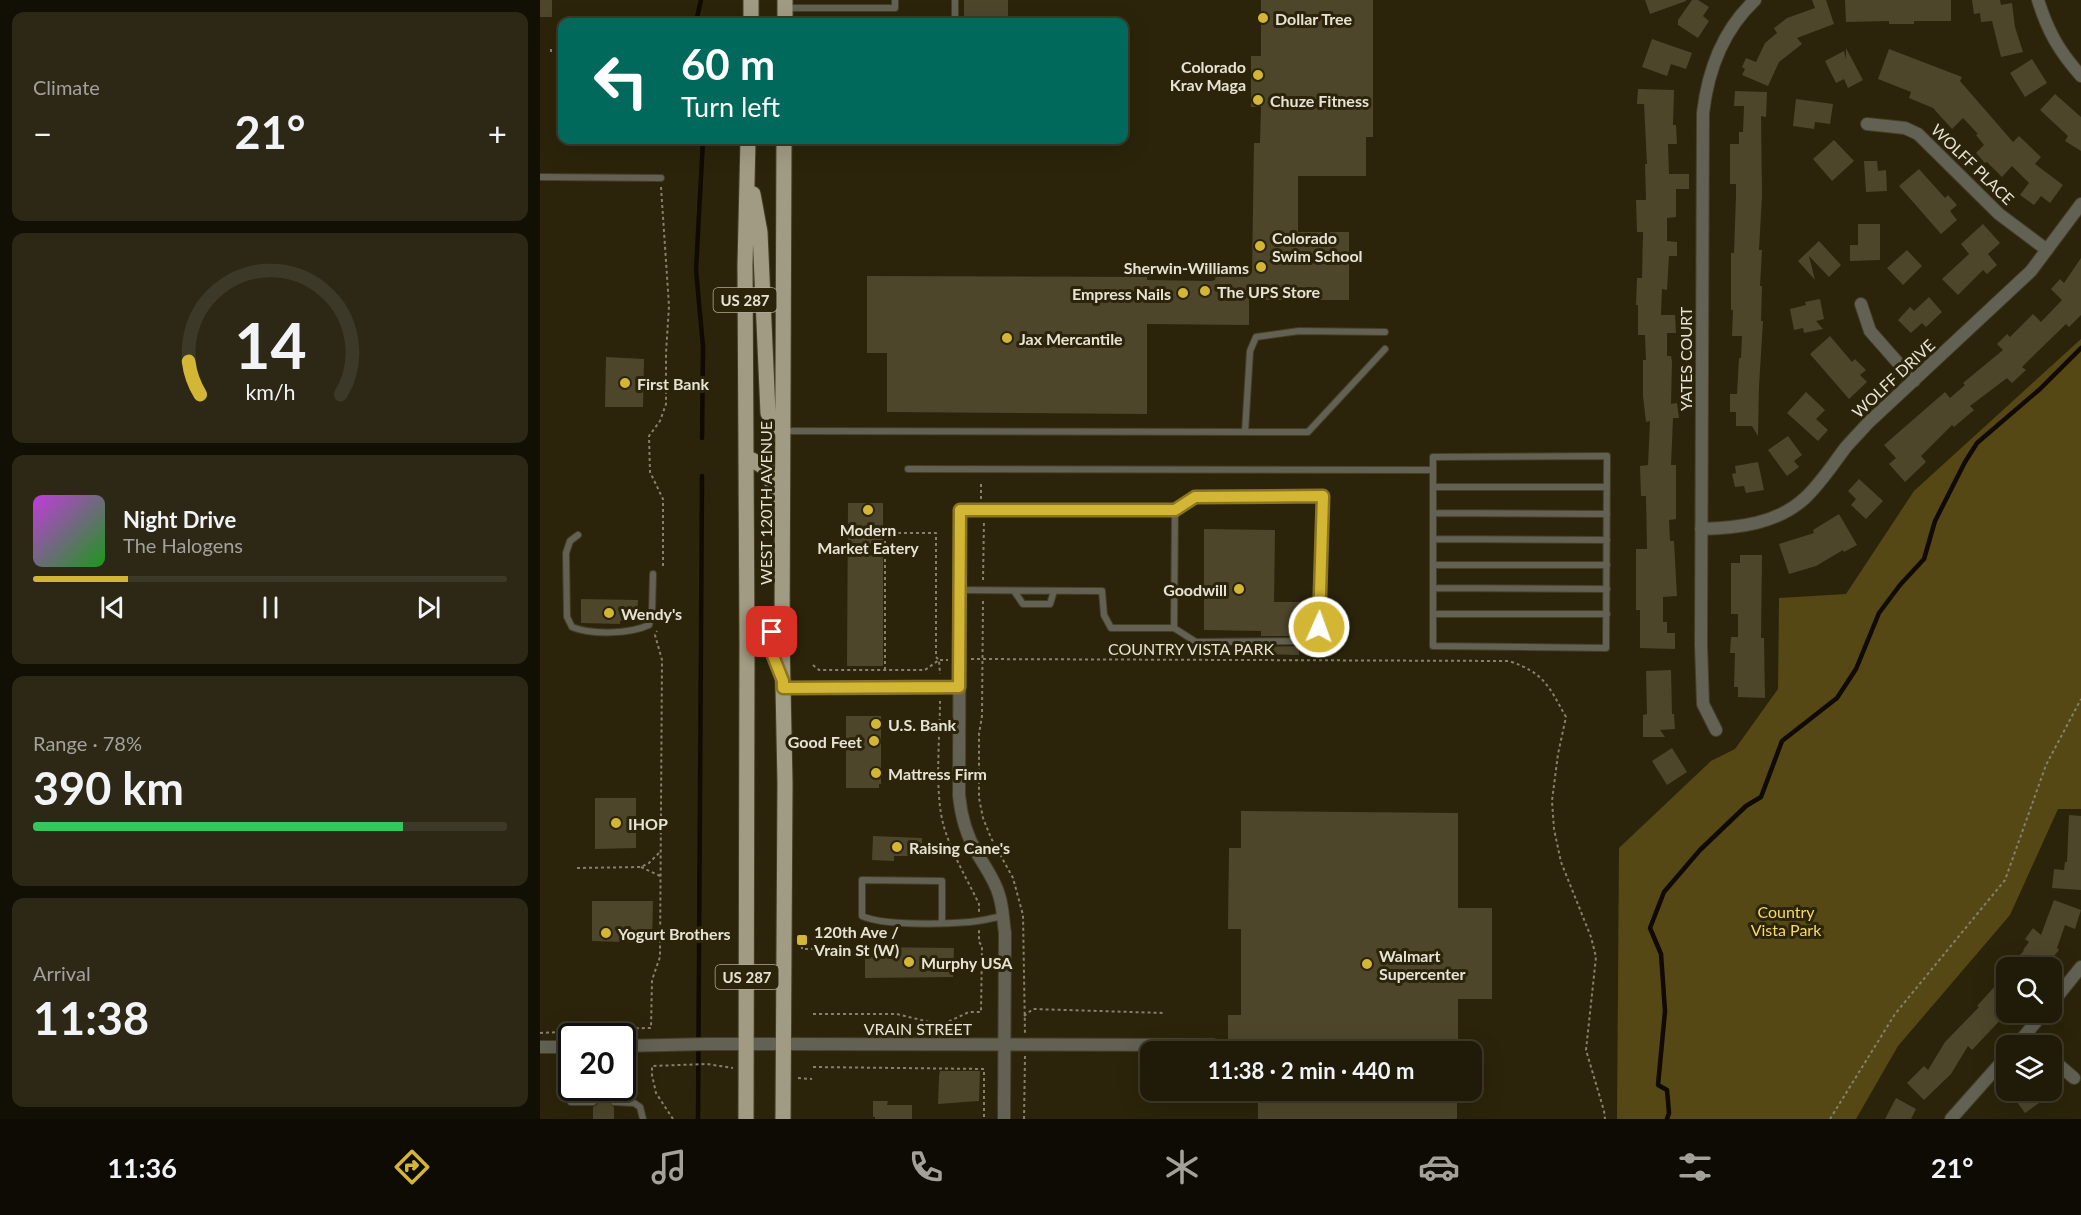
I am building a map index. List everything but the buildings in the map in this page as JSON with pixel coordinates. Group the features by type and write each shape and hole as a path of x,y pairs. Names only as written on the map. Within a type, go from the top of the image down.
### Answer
{"main road":[{"path":"751,0 751,18"},
{"name":"WEST 120TH AVENUE","path":"746,1119 748,144"},
{"name":"WEST 120TH AVENUE","path":"783,1119 784,144"},
{"path":"747,162 760,232 768,413 773,423 783,431"},
{"path":"746,457 766,466 773,482 772,653 783,685"}],"street":[{"path":"2038,0 2053,40 2081,76"},
{"name":"YATES COURT","path":"1716,730 1703,704 1701,645 1703,113 1706,89 1715,59 1728,33 1750,2"},
{"name":"WOLFF PLACE","path":"1867,124 1905,128 1918,134 1999,214 2047,250"},
{"name":"WOLFF DRIVE","path":"1701,530 1758,523 1787,511 1804,499 1848,445 2031,271 2081,204"},
{"path":"1861,304 1870,331 1914,381"},
{"path":"960,510 959,795 961,814 969,839 997,888 1003,916 1005,933 1004,1119"},
{"path":"783,685 959,687"},
{"path":"2062,991 2081,967"},
{"path":"2025,1035 2035,1023"},
{"name":"VRAIN STREET","path":"636,1046 1140,1045"},
{"path":"540,1047 558,1047"},
{"path":"1951,1119 1996,1068"},
{"path":"2062,1068 2074,1078"}],"lane":[{"path":"838,0 838,9"},
{"path":"785,10 895,9 895,0"},
{"path":"955,0 955,18"},
{"path":"540,177 661,178"},
{"path":"1245,432 1250,351 1256,337 1299,331 1385,332"},
{"path":"783,431 1308,432 1385,348"},
{"path":"1607,456 1606,648 1433,646 1432,486 1433,457 1607,456"},
{"path":"908,469 1432,470"},
{"path":"1432,486 1607,487"},
{"path":"960,510 1175,510 1195,497 1323,496 1319,627 1305,641 1196,642 1174,628 1111,628 1104,615 1102,591 960,590"},
{"path":"1174,628 1175,510"},
{"path":"1433,513 1607,514"},
{"path":"578,535 570,541 566,553 567,617 572,627 582,631 637,631 649,625 652,612 653,574"},
{"path":"1433,539 1607,540"},
{"path":"1433,565 1607,565"},
{"path":"1433,588 1607,590"},
{"path":"1014,591 1023,604 1050,604 1054,591"},
{"path":"1433,614 1607,614"},
{"path":"942,922 942,881 862,880 862,916 872,921 942,922 1003,916"},
{"path":"571,1102 593,1102"},
{"path":"614,1102 634,1103 640,1107 643,1119"}],"path":[{"path":"551,49 551,54"},
{"path":"661,178 669,306 666,404 660,421 649,436 650,472 663,499 663,568"},
{"path":"981,484 983,591 979,798 983,818 991,838 1013,878 1023,915 1024,1119"},
{"path":"813,1014 897,1014 941,1025 969,1012 981,1012 982,946 979,942 979,904 955,855 944,826 939,798 940,687 939,660 936,657 936,533 885,533 885,670"},
{"path":"540,1033 651,1028 652,980 660,957 662,660 655,635 659,625"},
{"name":"COUNTRY VISTA PARK","path":"813,665 819,670 925,670 939,660 982,659 1509,661 1524,666 1551,688 1566,717 1557,754 1552,801 1554,829 1561,862 1591,937 1596,957 1586,1050 1605,1119"},
{"path":"1830,1119 1895,1014 2005,880 2046,765 2081,699"},
{"path":"642,867 661,852"},
{"path":"577,868 642,867 661,876"},
{"path":"802,940 802,949 813,949"},
{"path":"1024,1016 1033,1009 1164,1013"},
{"path":"673,1119 656,1093 652,1066 706,1065"},
{"path":"813,1068 984,1069 984,1119"}],"green space":[{"name":"Country Vista Park","path":"2081,339 2081,809 2058,809 2010,915 1898,1046 1856,1119 1617,1119 1619,848 1711,761 1735,749 1778,689 1779,598 1846,594 1914,491"}],"waterway":[{"path":"697,18 701,0"},
{"path":"702,438 703,347 696,270 703,144"},
{"path":"1667,1119 1669,1113 1667,1090 1658,1085 1665,1011 1661,954 1650,928 1664,892 1700,850 1746,806 1761,797 1782,741 1837,698 1856,669 1879,613 1924,559 1935,521 1977,443 2040,389 2081,348"},
{"path":"698,1119 702,476"}],"place":[{"name":"Dollar Tree","path":"1263,18"},
{"name":"Colorado Krav Maga","path":"1258,75"},
{"name":"Chuze Fitness","path":"1258,100"},
{"name":"Colorado Swim School","path":"1260,246"},
{"name":"Sherwin-Williams","path":"1261,267"},
{"name":"The UPS Store","path":"1205,291"},
{"name":"Empress Nails","path":"1183,293"},
{"name":"Jax Mercantile","path":"1007,338"},
{"name":"First Bank","path":"625,383"},
{"name":"Modern Market Eatery","path":"868,510"},
{"name":"Goodwill","path":"1239,589"},
{"name":"Wendy's","path":"609,613"},
{"name":"U.S. Bank","path":"876,724"},
{"name":"Good Feet","path":"874,741"},
{"name":"Mattress Firm","path":"876,773"},
{"name":"IHOP","path":"616,823"},
{"name":"Raising Cane's","path":"897,847"},
{"name":"Yogurt Brothers","path":"606,933"},
{"name":"120th Ave / Vrain St (W)","path":"802,940"},
{"name":"Murphy USA","path":"909,962"},
{"name":"Walmart Supercenter","path":"1367,964"}],"route":[{"path":"772,632 772,653 783,681 783,688 959,687 960,510 1175,510 1195,497 1323,496 1319,627"}]}
